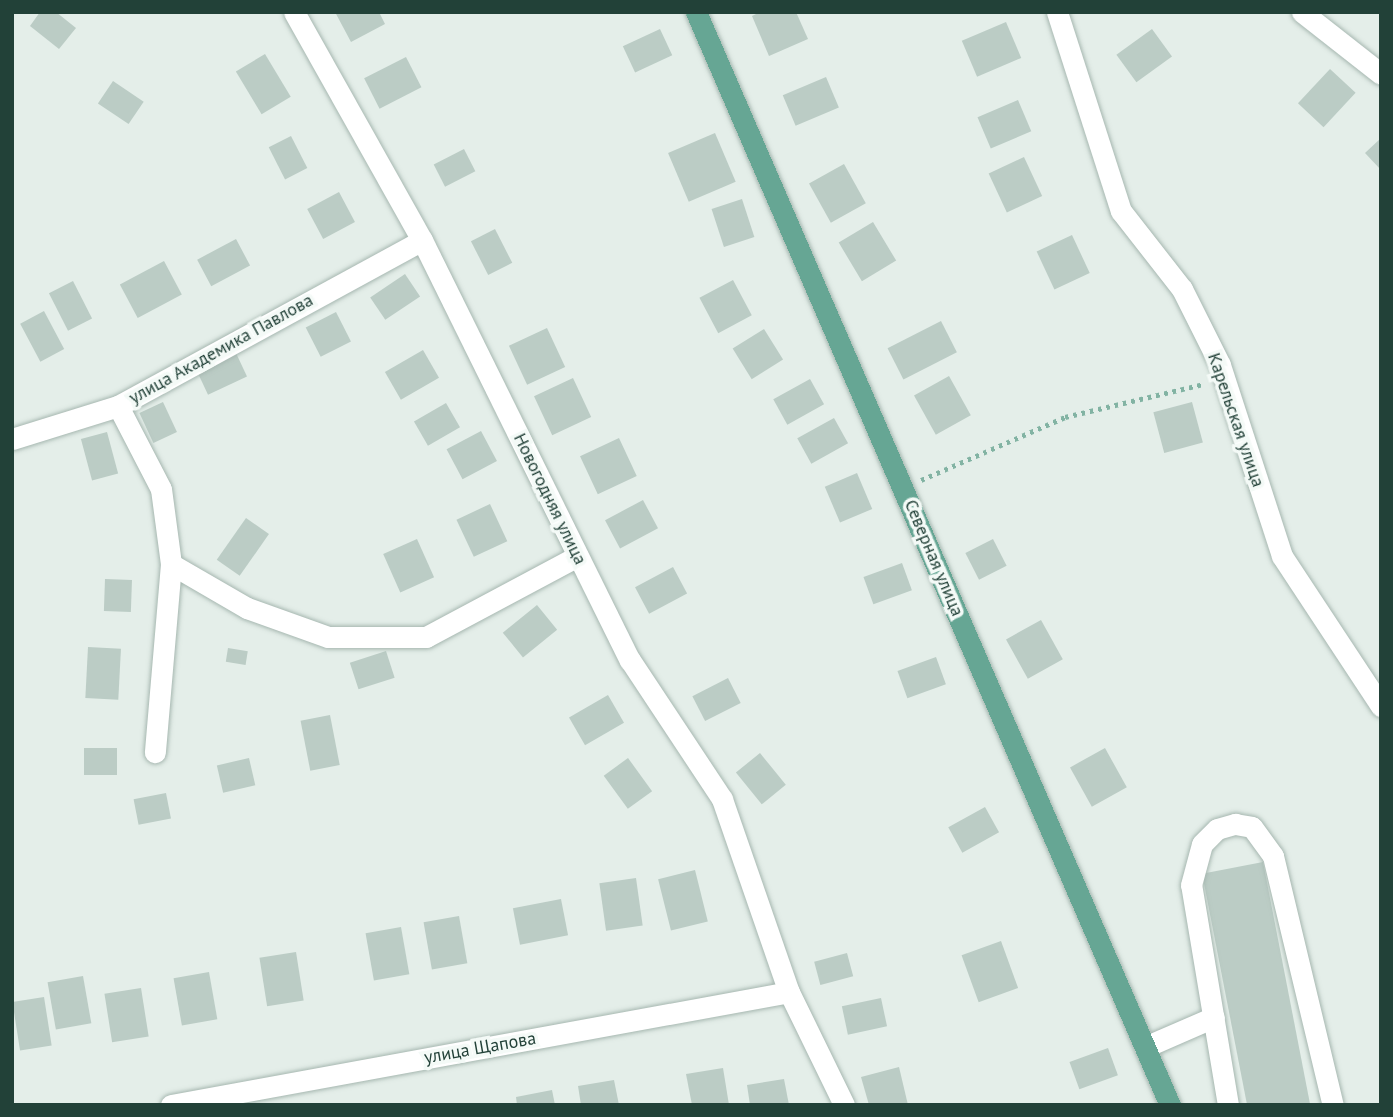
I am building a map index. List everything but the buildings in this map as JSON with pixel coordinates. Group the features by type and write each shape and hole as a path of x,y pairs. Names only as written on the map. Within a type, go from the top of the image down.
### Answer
{"main road":[{"name":"Северная улица","path":"696,12 1170,1105"}],"street":[{"name":"Новогодняя улица","path":"294,12 422,240 630,660 722,799 789,992 844,1105"},
{"name":"Карельская улица","path":"1057,12 1121,211 1182,289 1224,377 1282,556 1381,706"},
{"path":"1302,12 1381,74"},
{"name":"улица Академика Павлова","path":"12,439 118,406 422,240"},
{"path":"118,406 161,489 171,564 155,752"},
{"path":"171,564 247,608 328,637 426,637 578,556"},
{"path":"1228,1105 1191,885 1202,844 1217,829 1236,824 1252,827 1273,856 1334,1105"},
{"name":"улица Щапова","path":"171,1105 789,992"},
{"path":"1145,1047 1214,1017"}],"path":[{"path":"904,487 1065,417 1224,377"}]}
